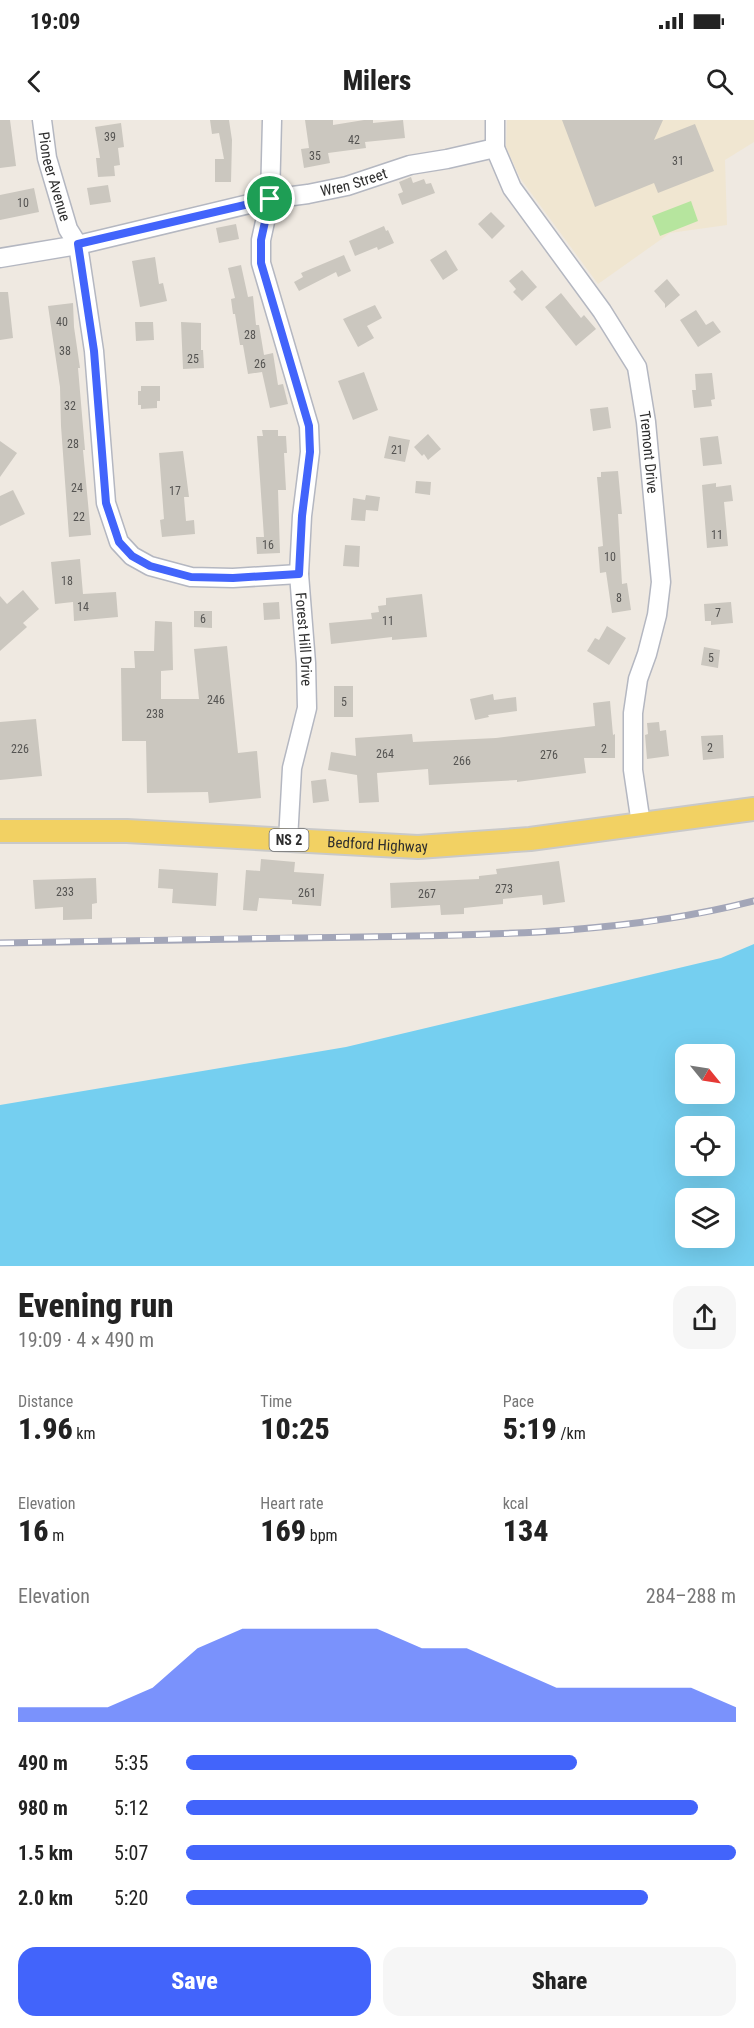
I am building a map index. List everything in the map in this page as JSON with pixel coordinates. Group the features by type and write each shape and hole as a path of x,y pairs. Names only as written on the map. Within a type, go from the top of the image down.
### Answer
{"main road":[{"name":"Bedford Highway","path":"0,831 127,831 418,847 530,839 754,809"}],"street":[{"name":"Pioneer Avenue","path":"42,120 50,168 68,229 78,244 94,351 106,503 119,542 132,556 150,566 191,577 233,578 299,574"},
{"name":"Forest Hill Drive","path":"272,120 270,199 261,240 261,263 309,426 310,452 302,516 299,574 307,708 292,768 288,840"},
{"name":"Tremont Drive","path":"495,120 495,148 513,188 602,311 637,367 646,423 661,582 657,615 638,679 633,713 633,770 641,824"},
{"name":"Wren Street","path":"0,258 78,244 270,199 347,186 410,165 495,148"}],"shaded area":[{"path":"507,120 754,120 754,142 725,160 727,225 670,233 598,284 520,178 506,147"}],"green space":[{"path":"691,201 698,221 660,236 652,216"}],"water":[{"path":"754,944 754,1266 0,1266 0,1105 346,1047 721,958"}],"building":[{"path":"0,120 10,120 16,166 0,168"},
{"path":"210,120 229,120 232,140 231,182 215,182 215,159 224,159 219,133 212,134"},
{"path":"305,120 333,120 333,125 364,120 373,120 373,123 403,120 405,138 365,142 366,148 328,153 330,163 304,168 301,149 309,148"},
{"path":"562,120 663,120 654,140 695,124 714,171 658,193 654,183 595,207"},
{"path":"121,123 124,147 118,148 120,165 114,166 115,176 98,177 96,158 100,158 95,127"},
{"path":"411,177 413,183 424,179 426,184 431,183 435,193 402,205 398,194 403,192 399,182"},
{"path":"108,185 111,202 90,205 87,188"},
{"path":"34,188 39,212 0,220 0,195"},
{"path":"491,212 505,226 492,239 478,224"},
{"path":"236,224 239,239 219,243 216,228"},
{"path":"384,226 394,243 355,256 349,241"},
{"path":"446,250 458,270 443,280 430,260"},
{"path":"344,255 351,271 338,277 336,272 299,291 294,282 303,277 301,273"},
{"path":"155,257 159,284 163,283 167,301 140,307 132,261"},
{"path":"241,265 248,297 253,296 256,325 259,325 264,355 273,353 278,385 283,384 288,404 270,408 262,372 248,374 243,345 240,345 235,314 233,314 231,299 235,298 228,268"},
{"path":"522,270 537,287 522,301 513,292 516,289 509,281"},
{"path":"667,279 680,295 665,308 665,304 654,291"},
{"path":"0,292 8,292 13,338 0,340"},
{"path":"561,293 581,318 584,315 596,329 576,346 545,307"},
{"path":"73,303 80,368 78,368 85,450 83,450 91,535 69,537 60,387 48,306"},
{"path":"375,305 382,318 367,326 374,338 358,347 343,319"},
{"path":"696,310 706,325 713,321 721,332 698,347 680,320"},
{"path":"135,322 153,322 154,340 136,341"},
{"path":"181,322 201,323 204,368 183,369"},
{"path":"364,372 378,410 353,420 338,381"},
{"path":"712,373 715,399 711,400 712,406 694,408 692,390 696,390 695,374"},
{"path":"141,386 160,386 160,401 157,401 157,408 141,409 141,405 138,405 138,391 141,391"},
{"path":"608,407 611,428 593,431 590,409"},
{"path":"262,430 278,430 278,436 286,436 287,453 284,453 286,490 278,490 280,553 257,554 256,537 264,537 257,436 263,436"},
{"path":"428,434 441,449 428,460 414,447"},
{"path":"389,436 410,440 405,462 384,458"},
{"path":"718,436 722,464 703,466 700,438"},
{"path":"0,441 17,453 0,477"},
{"path":"183,451 189,497 184,497 186,521 194,520 195,534 162,537 160,520 164,519 159,453"},
{"path":"618,471 622,514 618,514 622,584 627,583 631,610 612,613 606,572 600,573 598,547 603,546 597,477 601,477 601,472"},
{"path":"416,481 431,482 430,495 415,493"},
{"path":"716,483 716,487 731,485 733,501 724,502 728,546 707,548 702,485"},
{"path":"13,490 25,514 0,526 0,496"},
{"path":"366,495 380,497 378,511 366,510 365,521 351,520 353,498 365,500"},
{"path":"345,545 360,546 359,567 343,566"},
{"path":"80,559 83,594 116,592 118,617 74,621 73,602 55,604 51,562"},
{"path":"23,590 39,609 23,623 27,627 0,651 0,596 7,604"},
{"path":"422,594 427,637 392,640 392,637 331,644 329,623 372,619 371,613 379,612 378,606 386,605 386,598"},
{"path":"279,602 280,619 264,620 263,603"},
{"path":"731,602 733,623 711,625 711,621 705,621 704,604"},
{"path":"194,611 212,611 212,628 194,627"},
{"path":"155,621 172,622 173,670 161,671 161,699 199,699 194,649 227,646 238,753 257,751 261,798 209,803 208,792 147,793 146,741 122,741 121,668 135,668 134,651 154,651"},
{"path":"607,626 626,638 609,665 587,651 595,638 599,640"},
{"path":"704,647 720,650 718,668 701,665"},
{"path":"334,686 353,686 353,717 334,717"},
{"path":"493,694 494,700 516,697 517,711 488,715 489,717 475,720 470,699"},
{"path":"610,701 613,735 615,734 615,758 584,758 586,773 517,782 517,780 429,785 428,769 377,773 379,802 359,803 357,775 328,770 331,752 356,756 355,738 412,734 413,742 496,738 595,726 593,703"},
{"path":"36,719 42,776 0,780 0,722"},
{"path":"659,722 660,731 666,730 669,756 647,759 645,735 648,734 647,723"},
{"path":"723,735 724,758 703,760 701,736"},
{"path":"326,779 329,801 313,803 311,781"},
{"path":"261,859 295,862 294,872 324,874 321,906 292,904 292,900 259,898 257,911 243,910 246,870 260,871"},
{"path":"559,861 565,902 543,905 542,895 503,899 503,904 464,908 464,914 441,915 440,905 391,908 390,883 479,879 479,876 497,874 496,869"},
{"path":"159,869 218,873 216,906 172,903 173,889 158,888"},
{"path":"96,878 97,903 92,904 92,919 63,920 63,907 35,909 33,880"}],"railway":[{"path":"0,943 411,936 559,931 657,920 754,901"}],"route":[{"path":"270,199 261,240 261,263 309,426 310,452 302,516 299,574 233,578 191,577 150,566 132,556 119,542 106,503 94,351 78,244 270,199"}]}
